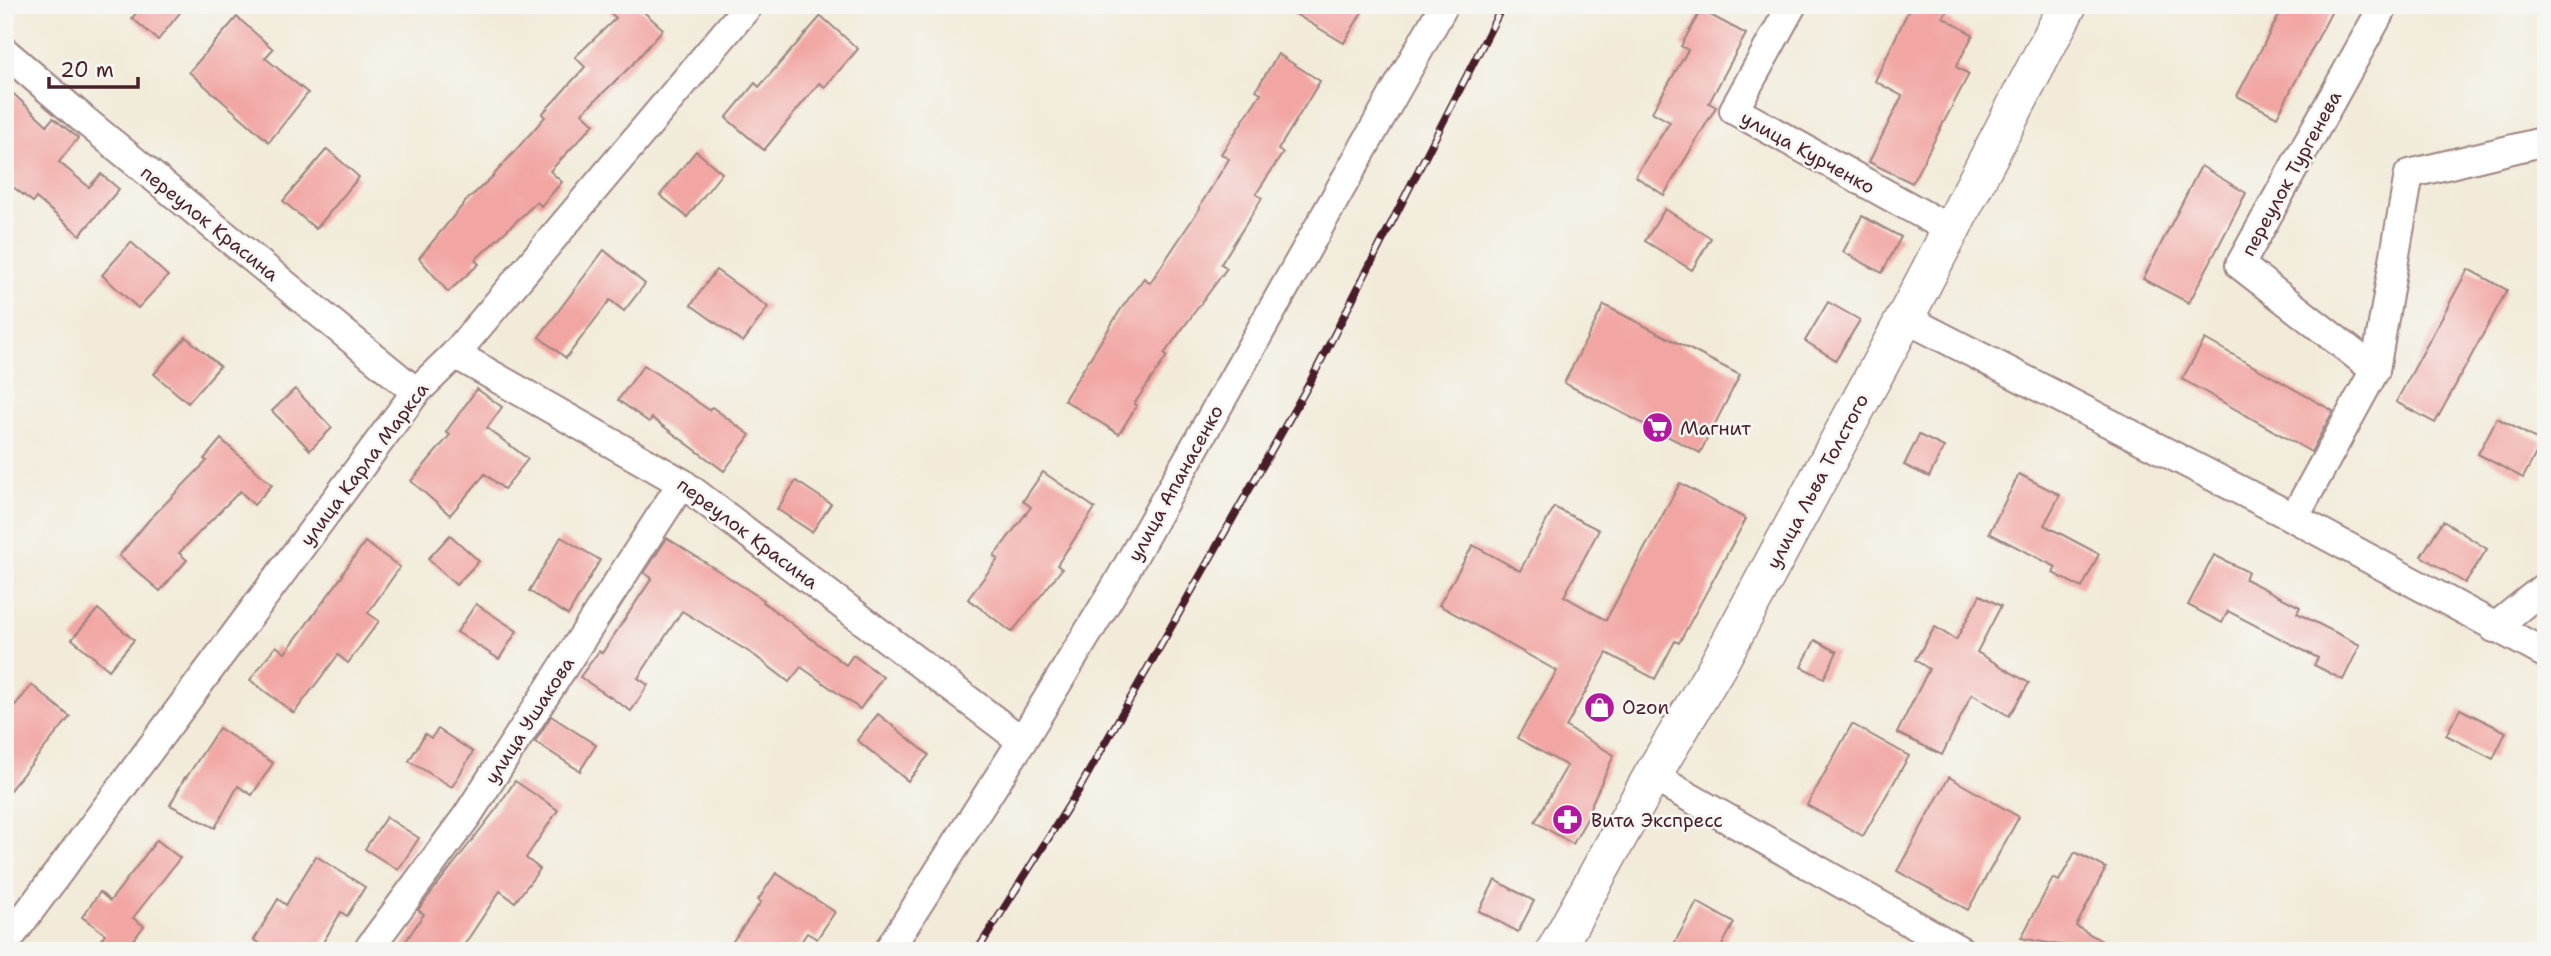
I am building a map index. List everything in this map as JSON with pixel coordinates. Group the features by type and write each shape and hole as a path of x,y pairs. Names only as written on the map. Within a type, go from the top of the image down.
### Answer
{"main road":[{"name":"улица Льва Толстого","path":"1555,951 1652,776 1718,665 1905,318 2068,5"}],"street":[{"name":"улица Карла Маркса","path":"5,944 416,392 455,354 749,5"},
{"name":"улица Апанасенко","path":"888,951 1022,741 1117,585 1444,5"},
{"name":"улица Курченко","path":"1791,5 1734,110 1951,230"},
{"name":"переулок Тургенева","path":"2375,370 2240,265 2384,5"},
{"name":"переулок Красина","path":"5,52 416,392"},
{"path":"2294,518 2375,370 2409,174 2546,141"},
{"path":"1905,318 2294,518 2546,654"},
{"name":"переулок Красина","path":"455,354 682,483 1022,741"},
{"name":"улица Ушакова","path":"367,951 467,816 682,483"},
{"path":"2494,628 2546,586"},
{"path":"1652,776 1961,951"}],"building":[{"path":"143,5 186,5 158,40 132,18"},
{"path":"602,5 636,5 663,29 632,65 582,113 594,124 550,171 562,182 541,206 537,202 475,260 479,264 448,292 419,258 466,201 492,177 545,117 542,114 585,67 575,57 616,18"},
{"path":"1280,5 1366,5 1344,43"},
{"path":"1911,5 1950,5 1943,17 1973,35 1956,67 1969,74 1912,183 1869,162 1902,96 1875,81"},
{"path":"2284,5 2335,5 2277,117 2237,96"},
{"path":"1701,10 1746,34 1709,103 1716,107 1664,195 1635,176 1670,122 1652,112 1688,50 1681,46"},
{"path":"821,16 858,49 825,87 819,83 764,150 726,118 755,83 759,87"},
{"path":"237,17 273,49 265,58 308,93 269,142 189,72"},
{"path":"1278,54 1320,81 1278,150 1283,153 1256,194 1262,198 1221,264 1227,268 1164,354 1167,356 1134,404 1137,405 1119,434 1064,400 1121,309 1144,278 1150,283 1200,208 1229,159 1221,154 1261,93 1256,90"},
{"path":"5,86 47,125 53,118 78,138 59,162 89,187 101,174 119,189 80,235 36,198 33,202 5,181"},
{"path":"327,149 359,177 316,229 283,201"},
{"path":"696,151 722,173 687,217 660,195"},
{"path":"2201,166 2246,193 2189,303 2143,279"},
{"path":"1665,209 1711,238 1692,270 1645,241"},
{"path":"1862,216 1901,237 1882,273 1843,252"},
{"path":"131,242 168,276 138,308 102,275"},
{"path":"604,250 645,284 624,311 610,300 566,358 539,337"},
{"path":"2468,269 2507,290 2435,423 2396,402"},
{"path":"716,270 768,307 743,342 691,305"},
{"path":"1828,302 1860,320 1836,360 1805,341"},
{"path":"1604,305 1740,375 1700,453 1564,383"},
{"path":"186,337 220,366 188,403 154,374"},
{"path":"2205,339 2333,411 2311,452 2182,379"},
{"path":"644,365 709,410 712,407 750,435 724,471 652,418 649,422 618,400"},
{"path":"295,389 332,428 310,450 272,411"},
{"path":"477,389 502,407 487,428 528,459 504,489 485,474 450,515 411,481 450,435 446,432"},
{"path":"2497,418 2542,442 2523,478 2478,454"},
{"path":"1919,435 1944,447 1929,477 1904,465"},
{"path":"221,439 272,485 254,505 240,491 179,553 187,560 160,591 119,556 149,520 207,461 204,459"},
{"path":"1043,472 1095,508 1057,565 1062,569 1012,632 968,599 998,559 994,556 1031,507 1023,501"},
{"path":"2019,474 2060,495 2044,525 2099,554 2082,588 2053,573 2056,567 1989,533"},
{"path":"796,481 831,504 812,532 777,509"},
{"path":"1680,483 1746,519 1679,643 1675,641 1655,679 1607,653 1566,727 1614,755 1588,812 1590,813 1573,844 1535,822 1567,766 1517,738 1557,671 1439,605 1473,545 1520,571 1554,507 1599,530 1564,596 1606,620"},
{"path":"2443,521 2487,549 2465,583 2421,556"},
{"path":"450,535 479,561 456,585 428,559"},
{"path":"561,537 600,560 568,615 529,591"},
{"path":"667,538 764,600 763,602 846,665 853,655 883,677 860,709 801,667 789,682 754,655 682,611 638,678 648,685 631,711 580,677 599,651 602,653 652,578 644,573"},
{"path":"365,542 400,567 368,613 379,621 348,663 338,655 294,713 250,680 276,646 285,653"},
{"path":"2214,555 2248,572 2245,579 2300,607 2297,613 2360,645 2343,680 2314,665 2318,658 2228,611 2222,623 2188,605"},
{"path":"1980,595 2001,606 1977,652 2029,683 2009,716 1972,694 1942,755 1897,733 1929,669 1915,660 1935,627 1956,640"},
{"path":"476,604 517,631 499,659 457,632"},
{"path":"98,609 134,640 109,670 72,639"},
{"path":"1815,640 1837,652 1824,678 1801,667"},
{"path":"32,685 70,717 5,796 5,717"},
{"path":"2460,709 2506,732 2493,759 2446,735"},
{"path":"878,714 929,755 908,781 857,740"},
{"path":"551,716 596,745 580,771 535,742"},
{"path":"1852,724 1909,756 1863,836 1807,805"},
{"path":"219,728 273,763 252,795 238,786 215,828 170,805 185,777"},
{"path":"438,729 473,752 452,787 409,761 425,734 431,738"},
{"path":"1949,777 2019,817 1968,910 1897,871"},
{"path":"515,781 558,810 526,858 540,869 515,902 500,891 460,951 399,951 424,914 418,910"},
{"path":"386,817 419,838 398,870 365,849"},
{"path":"157,840 180,858 133,918 144,926 125,951 92,951 105,934 82,917 100,892 110,901"},
{"path":"2075,852 2106,868 2076,926 2119,951 2092,951 2021,938 2053,878 2059,881"},
{"path":"316,856 365,887 347,916 341,912 318,951 271,951 254,940 278,899 286,905"},
{"path":"776,873 835,912 817,939 807,933 795,951 746,951 733,941 761,902 758,900"},
{"path":"1495,880 1534,901 1518,932 1479,911"},
{"path":"1697,902 1734,923 1719,951 1670,951"}],"railway":[{"path":"977,951 1078,791 1309,384 1503,5"}],"place":[{"name":"Магнит","path":"1657,428"},
{"name":"Ozon","path":"1599,707"},
{"name":"Вита Экспресс","path":"1568,820"}]}
